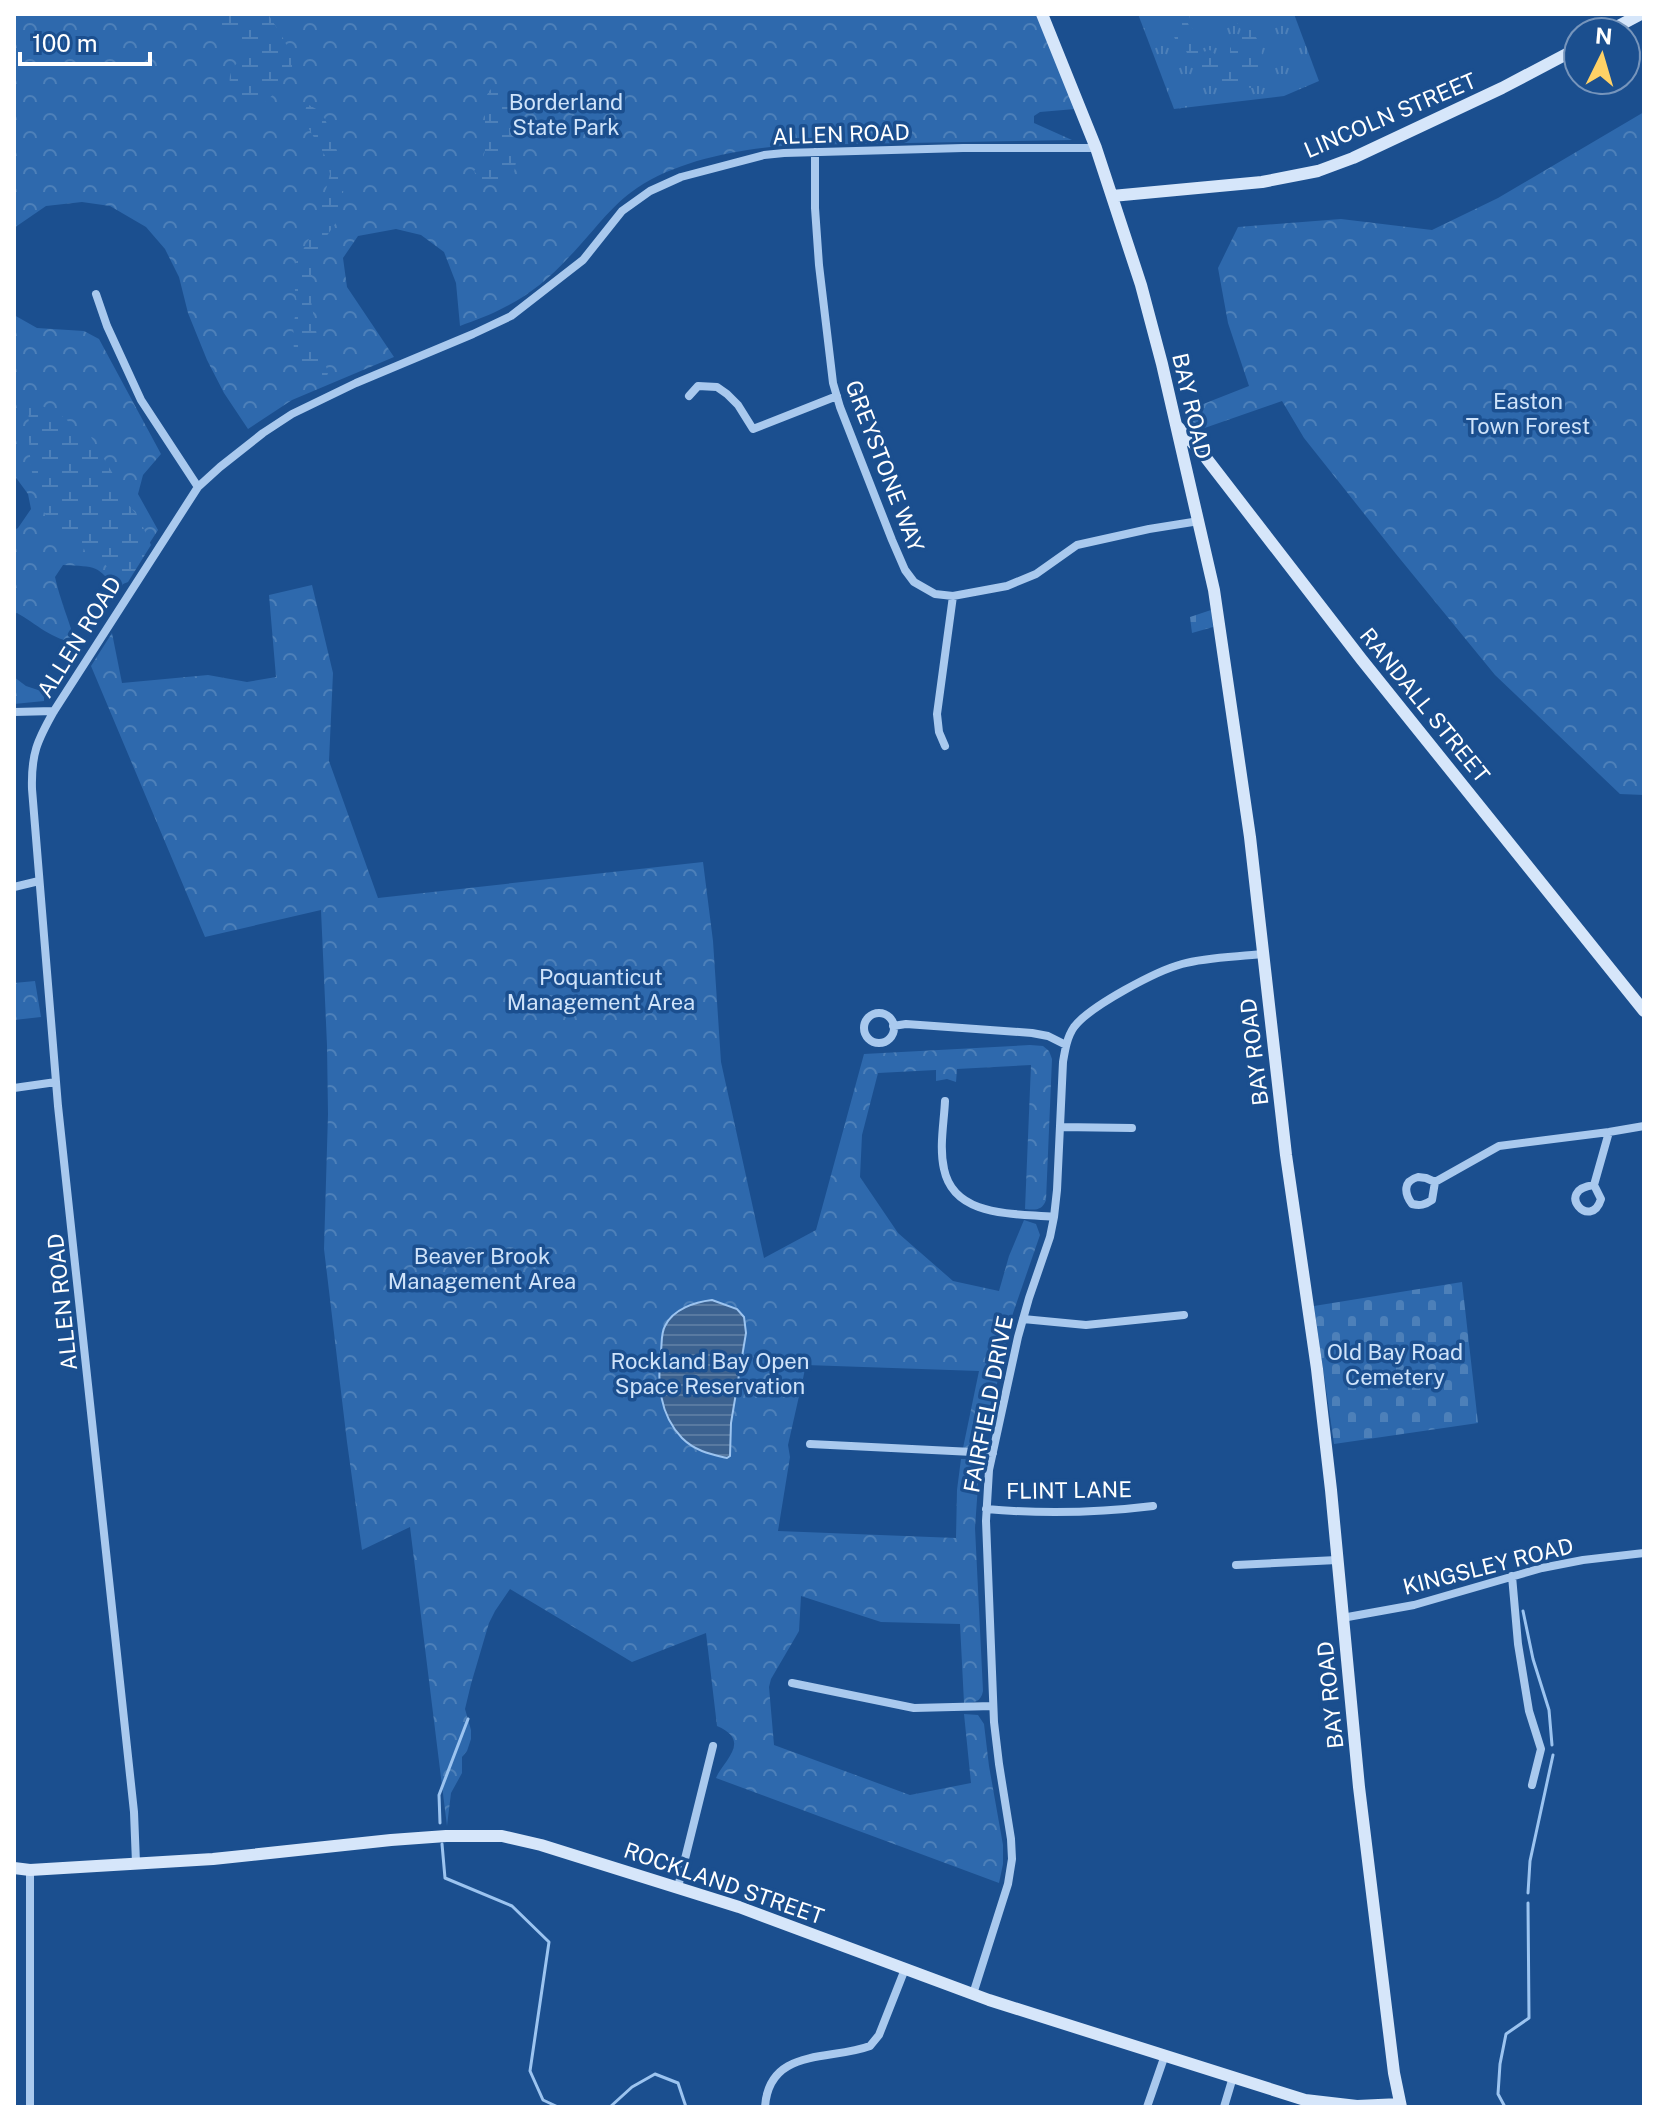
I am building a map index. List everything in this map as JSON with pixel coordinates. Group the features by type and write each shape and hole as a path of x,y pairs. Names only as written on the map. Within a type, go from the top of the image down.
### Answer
{"street":[{"name":"BAY ROAD","path":"1042,14 1096,148 1153,324 1199,521 1225,654 1250,837 1286,1155 1317,1369 1359,1787 1400,2106"},
{"name":"LINCOLN STREET","path":"1112,196 1262,182 1318,171 1480,99 1562,57"},
{"name":"ALLEN ROAD","path":"136,1863 134,1812 56,1082 32,789 33,760 38,741 54,711 198,487 220,467 292,414 511,316 583,260 622,211 650,191 681,177 764,155 963,148 1096,148"},
{"name":"GREYSTONE WAY","path":"815,152 820,279 828,353 837,396 905,570 914,582 935,594 953,596 1007,586 1036,574 1077,545 1199,521"},
{"path":"96,294 107,327 141,400 198,487"},
{"path":"689,396 698,386 717,387 738,405 753,429 837,396"},
{"name":"RANDALL STREET","path":"1175,423 1203,454 1362,660 1644,1011"},
{"path":"945,746 939,732 937,714 953,596"},
{"path":"14,712 54,711"},
{"path":"14,887 39,881"},
{"name":"FAIRFIELD DRIVE","path":"973,1994 1008,1884 1012,1859 993,1706 986,1509 993,1453 1023,1319 1054,1217 1066,1045 1073,1029 1094,1008 1162,972 1185,963 1262,954"},
{"path":"893,1026 906,1024 1032,1033 1048,1036 1066,1045"},
{"path":"14,1088 56,1082"},
{"path":"945,1101 944,1168 949,1186 958,1196 971,1206 1054,1217"},
{"path":"1435,1182 1499,1146 1644,1126"},
{"path":"1060,1127 1132,1128"},
{"path":"1594,1185 1609,1132"},
{"path":"1023,1319 1086,1325 1184,1315"},
{"path":"810,1444 993,1453"},
{"name":"FLINT LANE","path":"986,1509 1072,1513 1153,1506"},
{"name":"KINGSLEY ROAD","path":"1342,1618 1414,1605 1512,1576 1583,1560 1644,1553"},
{"path":"1236,1565 1337,1560"},
{"path":"1512,1576 1518,1644 1529,1711 1541,1749 1532,1785"},
{"path":"792,1683 914,1708 993,1706"},
{"path":"678,1887 713,1746"},
{"name":"ROCKLAND STREET","path":"14,1868 30,1870 213,1859 403,1839 486,1835 513,1838 678,1887 973,1994 1233,2077 1304,2103 1400,2106"},
{"path":"30,1870 30,2107"},
{"path":"765,2107 768,2089 787,2066 814,2056 870,2046 879,2035 905,1969"},
{"path":"1147,2107 1165,2055"},
{"path":"1224,2107 1233,2077"}],"green space":[{"name":"Borderland State Park","path":"14,14 1036,14 1075,109 1040,112 1034,116 1034,123 1072,140 795,145 734,152 692,162 654,178 627,195 531,292 500,310 460,326 456,283 444,252 421,235 396,229 358,236 343,258 347,287 394,357 292,400 248,429 207,360 188,313 179,277 165,249 146,227 110,206 82,202 46,206 14,228"},
{"path":"204,14 268,14 287,47 292,68 278,90 264,103 239,95 231,87 232,71 247,55 234,38 215,28"},
{"path":"1138,14 1294,14 1319,81 1284,96 1174,109"},
{"path":"1169,14 1190,14 1188,24 1198,33 1203,52 1210,50 1227,64 1230,62 1230,48 1241,38 1242,32 1236,20 1239,14 1256,14 1250,22 1262,57 1253,88 1238,87 1201,74 1175,39"},
{"path":"499,83 513,100 517,112 519,137 516,161 514,172 496,182 482,181 474,171 485,151 485,98"},
{"path":"307,104 318,110 325,119 339,156 344,186 335,224 317,250 311,279 317,336 328,373 326,379 318,384 296,362 293,329 297,303 293,277 295,264 317,225 330,174 327,159 303,119"},
{"name":"Easton Town Forest","path":"1644,112 1644,795 1620,794 1495,675 1304,438 1282,401 1196,431 1188,410 1249,386 1228,323 1218,268 1238,227 1341,219 1432,230 1498,198"},
{"path":"14,315 37,328 84,331 99,339 161,454 143,475 138,494 158,530 118,592 105,576 90,567 63,565 55,577 75,642 60,638 14,614 14,530 31,509 28,494 14,475"},
{"path":"29,399 65,418 79,433 91,437 113,474 115,487 139,518 151,545 128,582 123,584 100,559 88,555 79,537 61,533 42,507 32,471"},
{"path":"312,585 333,673 329,761 378,898 703,862 713,941 721,1062 764,1258 816,1230 864,1054 1030,1045 1043,1046 1049,1051 1052,1059 1046,1200 1035,1209 1025,1209 1031,1065 957,1069 956,1082 947,1079 936,1081 936,1070 878,1073 862,1135 860,1177 898,1233 953,1281 999,1291 1024,1220 1036,1224 1040,1235 1011,1319 985,1439 981,1445 963,1448 979,1371 806,1365 788,1445 790,1457 778,1531 956,1538 961,1459 970,1460 976,1465 979,1471 975,1528 983,1691 979,1700 964,1703 960,1624 881,1622 801,1596 799,1631 769,1687 774,1745 910,1795 971,1783 964,1714 978,1715 984,1724 1003,1845 999,1883 716,1778 734,1744 733,1738 717,1726 706,1633 632,1662 510,1589 489,1623 471,1684 465,1709 471,1739 462,1757 462,1773 451,1793 447,1826 410,1527 362,1550 347,1442 324,1249 328,1114 321,910 205,937 91,666 112,633 122,683 208,675 247,682 276,677 269,595"},
{"path":"1211,610 1213,627 1192,633 1190,617"},
{"path":"14,677 26,686 44,692 44,701 14,704"},
{"path":"35,981 41,1017 14,1020 14,983"},
{"name":"Old Bay Road Cemetery","path":"1462,1282 1478,1423 1334,1444 1314,1306"}],"shaded area":[{"path":"712,1300 737,1309 744,1317 746,1333 731,1423 730,1456 727,1458 697,1449 682,1438 668,1419 661,1397 660,1363 665,1326 673,1315 685,1307"}],"waterway":[{"path":"1523,1611 1533,1659 1549,1710 1552,1745"},
{"path":"440,1823 439,1795 468,1719"},
{"path":"1528,1893 1530,1861 1553,1755"},
{"path":"442,1844 445,1878 512,1906 549,1942 530,2071 543,2100 558,2107"},
{"path":"1505,2107 1498,2094 1506,2034 1529,2018 1528,1903"},
{"path":"610,2107 632,2087 655,2074 678,2083 686,2107"}],"park label":[{"name":"Poquanticut Management Area","path":"601,990"},
{"name":"Beaver Brook Management Area","path":"482,1268"},
{"name":"Rockland Bay Open Space Reservation","path":"710,1374"}]}
